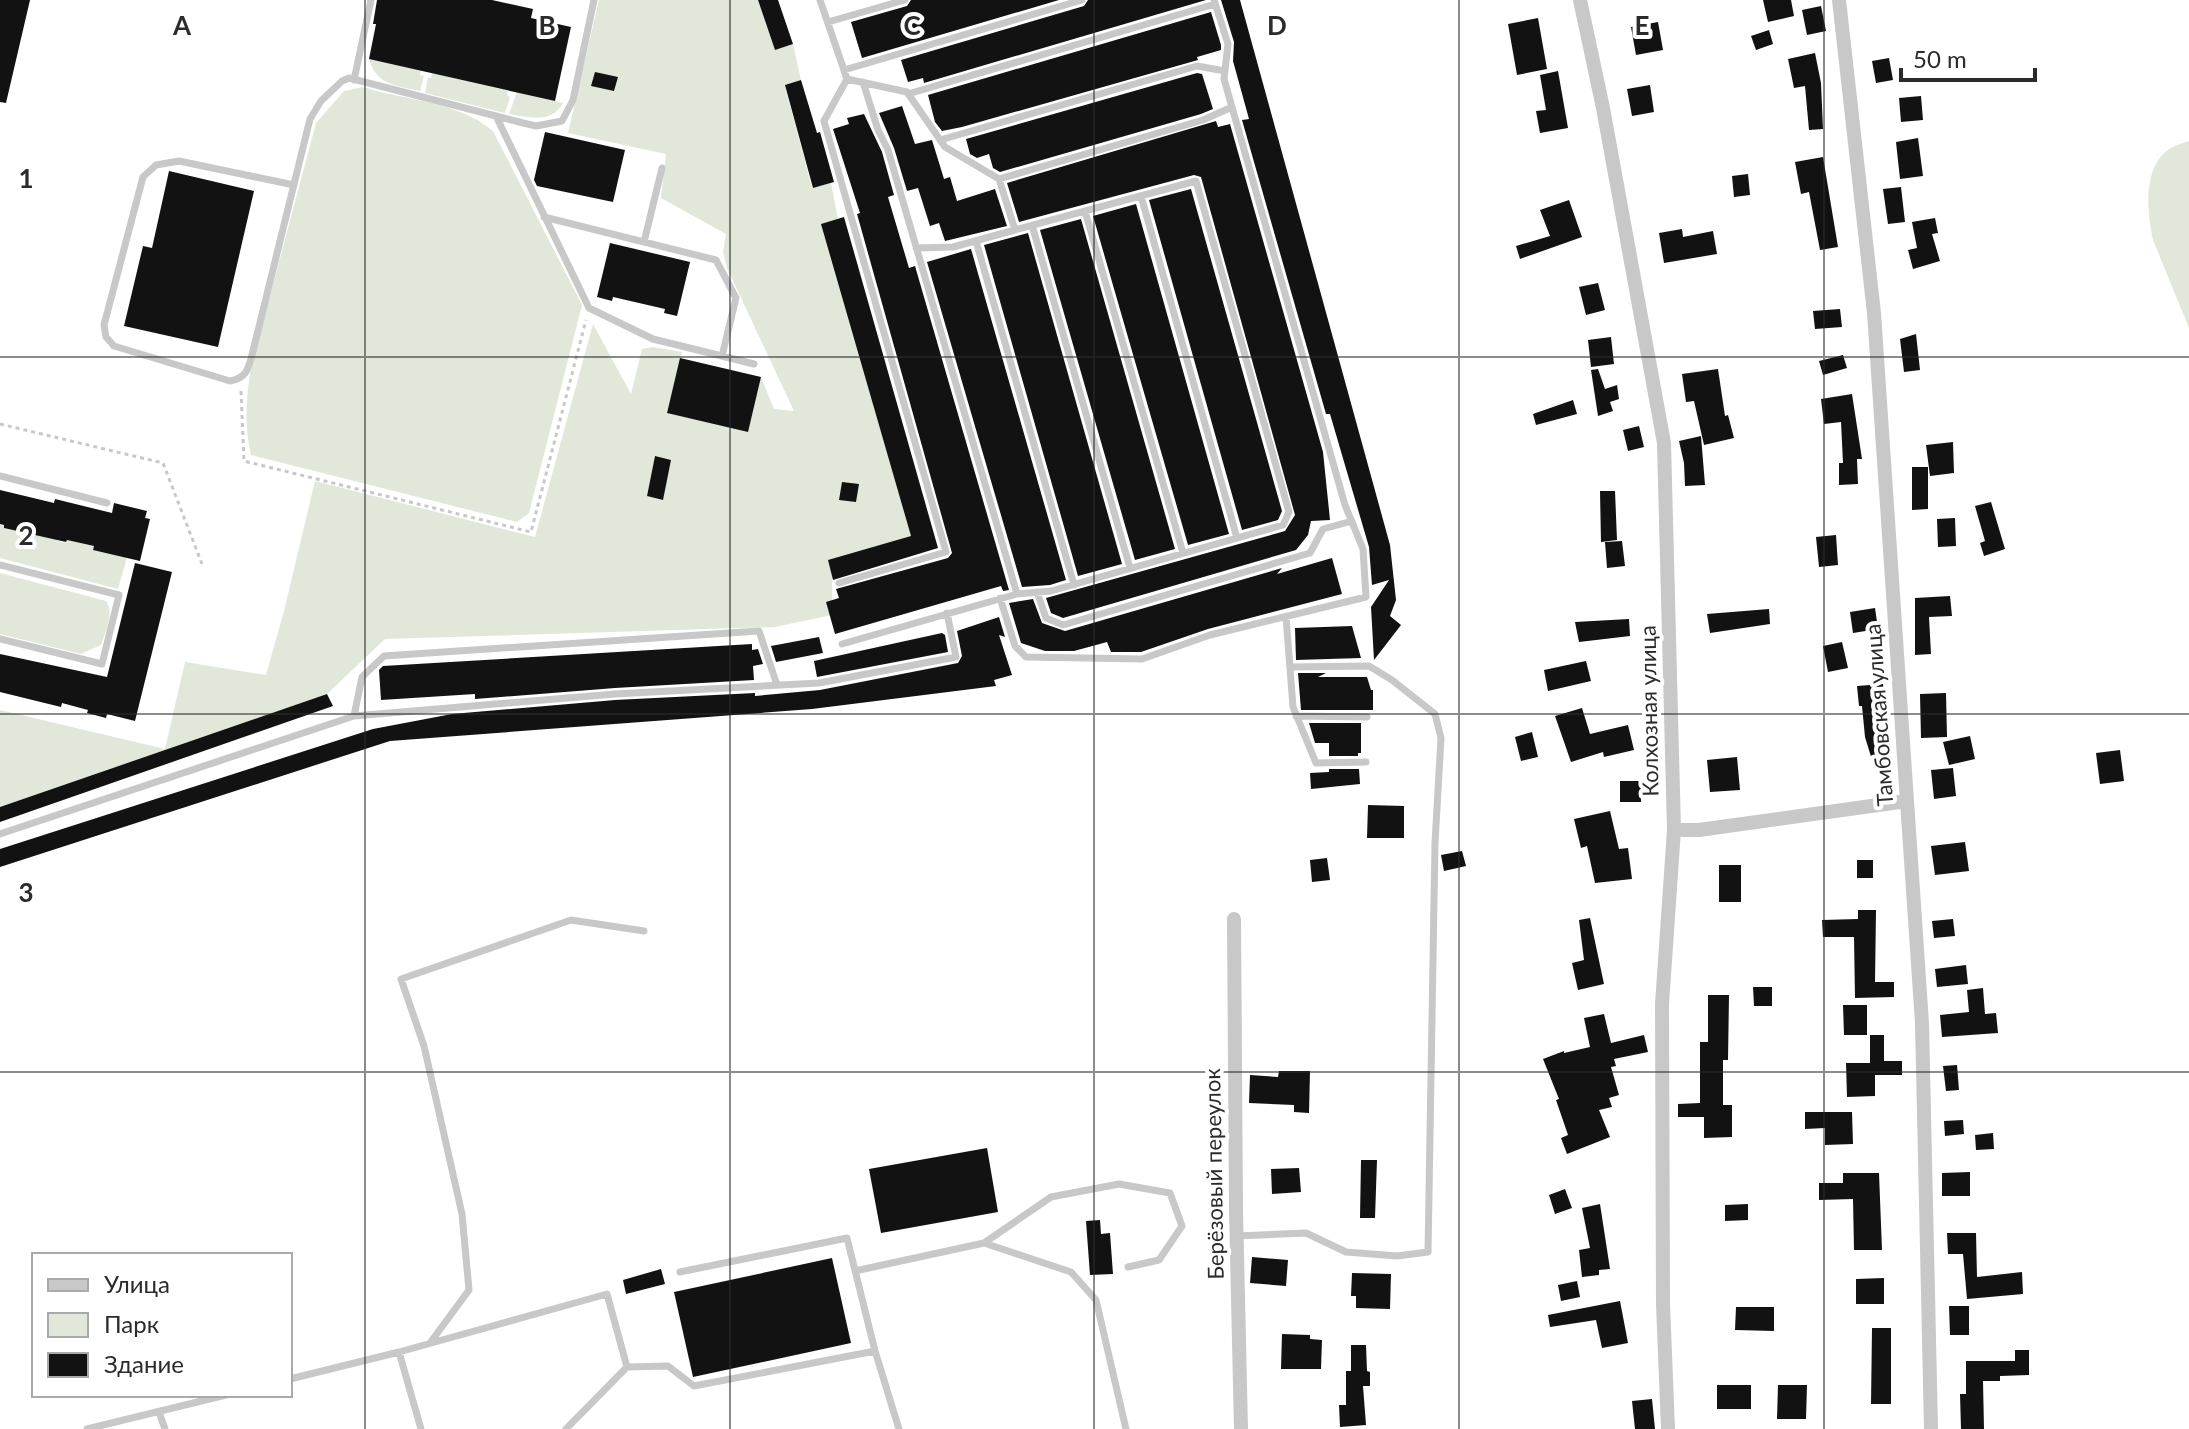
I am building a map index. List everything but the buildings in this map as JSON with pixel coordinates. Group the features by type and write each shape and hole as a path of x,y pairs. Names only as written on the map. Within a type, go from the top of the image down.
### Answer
{"street":[{"name":"Колхозная улица","path":"1580,0 1603,108 1664,443 1674,830 1662,1004 1663,1304 1668,1429"},
{"name":"Тамбовская улица","path":"1839,0 1874,313 1922,1023 1931,1429"},
{"path":"1674,830 1699,830 1907,801"},
{"name":"Берёзовый переулок","path":"1234,919 1241,1429"}],"lane":[{"path":"354,80 371,0"},
{"path":"294,185 179,161 156,165 143,177 104,325 106,337 114,346 230,381 240,379 248,370 294,185 310,119 321,101 349,78 536,126 562,121 573,100 594,0"},
{"path":"820,0 846,75 824,121 946,552 839,583"},
{"path":"828,22 905,0"},
{"path":"846,75 1082,0"},
{"path":"846,75 908,94 1214,2 1228,44 1224,79 1352,521 1363,549 1366,597 1210,635 1142,659 1026,657 1015,646 1000,598"},
{"path":"940,140 1197,66 1225,71"},
{"path":"863,82 878,130 888,150 1017,594"},
{"path":"908,94 945,147 999,179 1015,230"},
{"path":"999,179 1203,120 1232,107"},
{"path":"496,116 589,308 653,339 754,364"},
{"path":"644,242 662,168"},
{"path":"842,644 1000,598 1074,585 1283,525 1289,512 1196,181 953,247 916,248"},
{"path":"1141,196 1237,538"},
{"path":"1085,211 1183,553"},
{"path":"544,217 716,260 736,298 722,356"},
{"path":"1032,225 1130,568"},
{"path":"976,241 1074,585"},
{"path":"0,476 107,503"},
{"path":"1037,592 1046,618 1063,625 1310,553 1323,529 1352,521"},
{"path":"0,565 119,595 102,664 0,639"},
{"path":"0,834 354,716 615,694 819,683 956,657 947,613"},
{"path":"1286,617 1293,707 1316,763 1366,762"},
{"path":"354,716 362,677 384,656 759,631 777,685"},
{"path":"1236,1236 1306,1233 1346,1252 1397,1256 1428,1252 1434,859 1441,738 1435,714 1369,666 1290,667"},
{"path":"1296,716 1367,717"},
{"path":"430,1343 469,1290 462,1214 424,1046 401,979 571,920 644,931"},
{"path":"855,1271 984,1243 1051,1197 1119,1184 1170,1193 1182,1226 1159,1260 1128,1267"},
{"path":"680,1272 847,1238 875,1351 899,1429"},
{"path":"984,1243 1071,1272 1096,1300 1126,1429"},
{"path":"292,1379 607,1294 627,1367"},
{"path":"566,1429 627,1367 668,1366 694,1386 875,1351"},
{"path":"399,1352 421,1429"},
{"path":"87,1429 218,1397"},
{"path":"159,1412 165,1429"}],"path":[{"path":"240,379 244,461 531,532 589,308"},
{"path":"0,424 163,463 202,564"}],"green space":[{"path":"599,0 758,0 775,50 793,44 801,80 785,86 812,188 831,183 838,219 822,224 911,536 832,575 832,615 775,627 385,639 327,694 0,807 0,710 165,749 185,662 266,675 315,481 535,537 593,324 631,394 642,349 653,347 682,352 667,412 747,432 761,377 774,409 794,411 727,268 723,252 726,234 661,198 666,154 568,133","holes":["655,457 671,460 662,500 647,496"]},
{"path":"369,59 421,70 420,75 424,76 420,91 388,83 372,68"},
{"path":"432,73 508,90 510,97 505,113 425,93 428,77 431,78"},
{"path":"363,87 464,113 493,131 582,305 529,513 517,522 251,455 246,411 251,367 316,123 344,91"},
{"path":"517,92 563,103 553,114 546,116 509,114"},
{"path":"2189,141 2189,328 2153,240 2148,203 2155,166 2171,148"},
{"path":"0,524 4,528 29,534 57,537 57,541 94,546 93,550 128,554 118,589 0,558"},
{"path":"0,573 106,601 110,611 101,645 81,654 0,634"}]}
